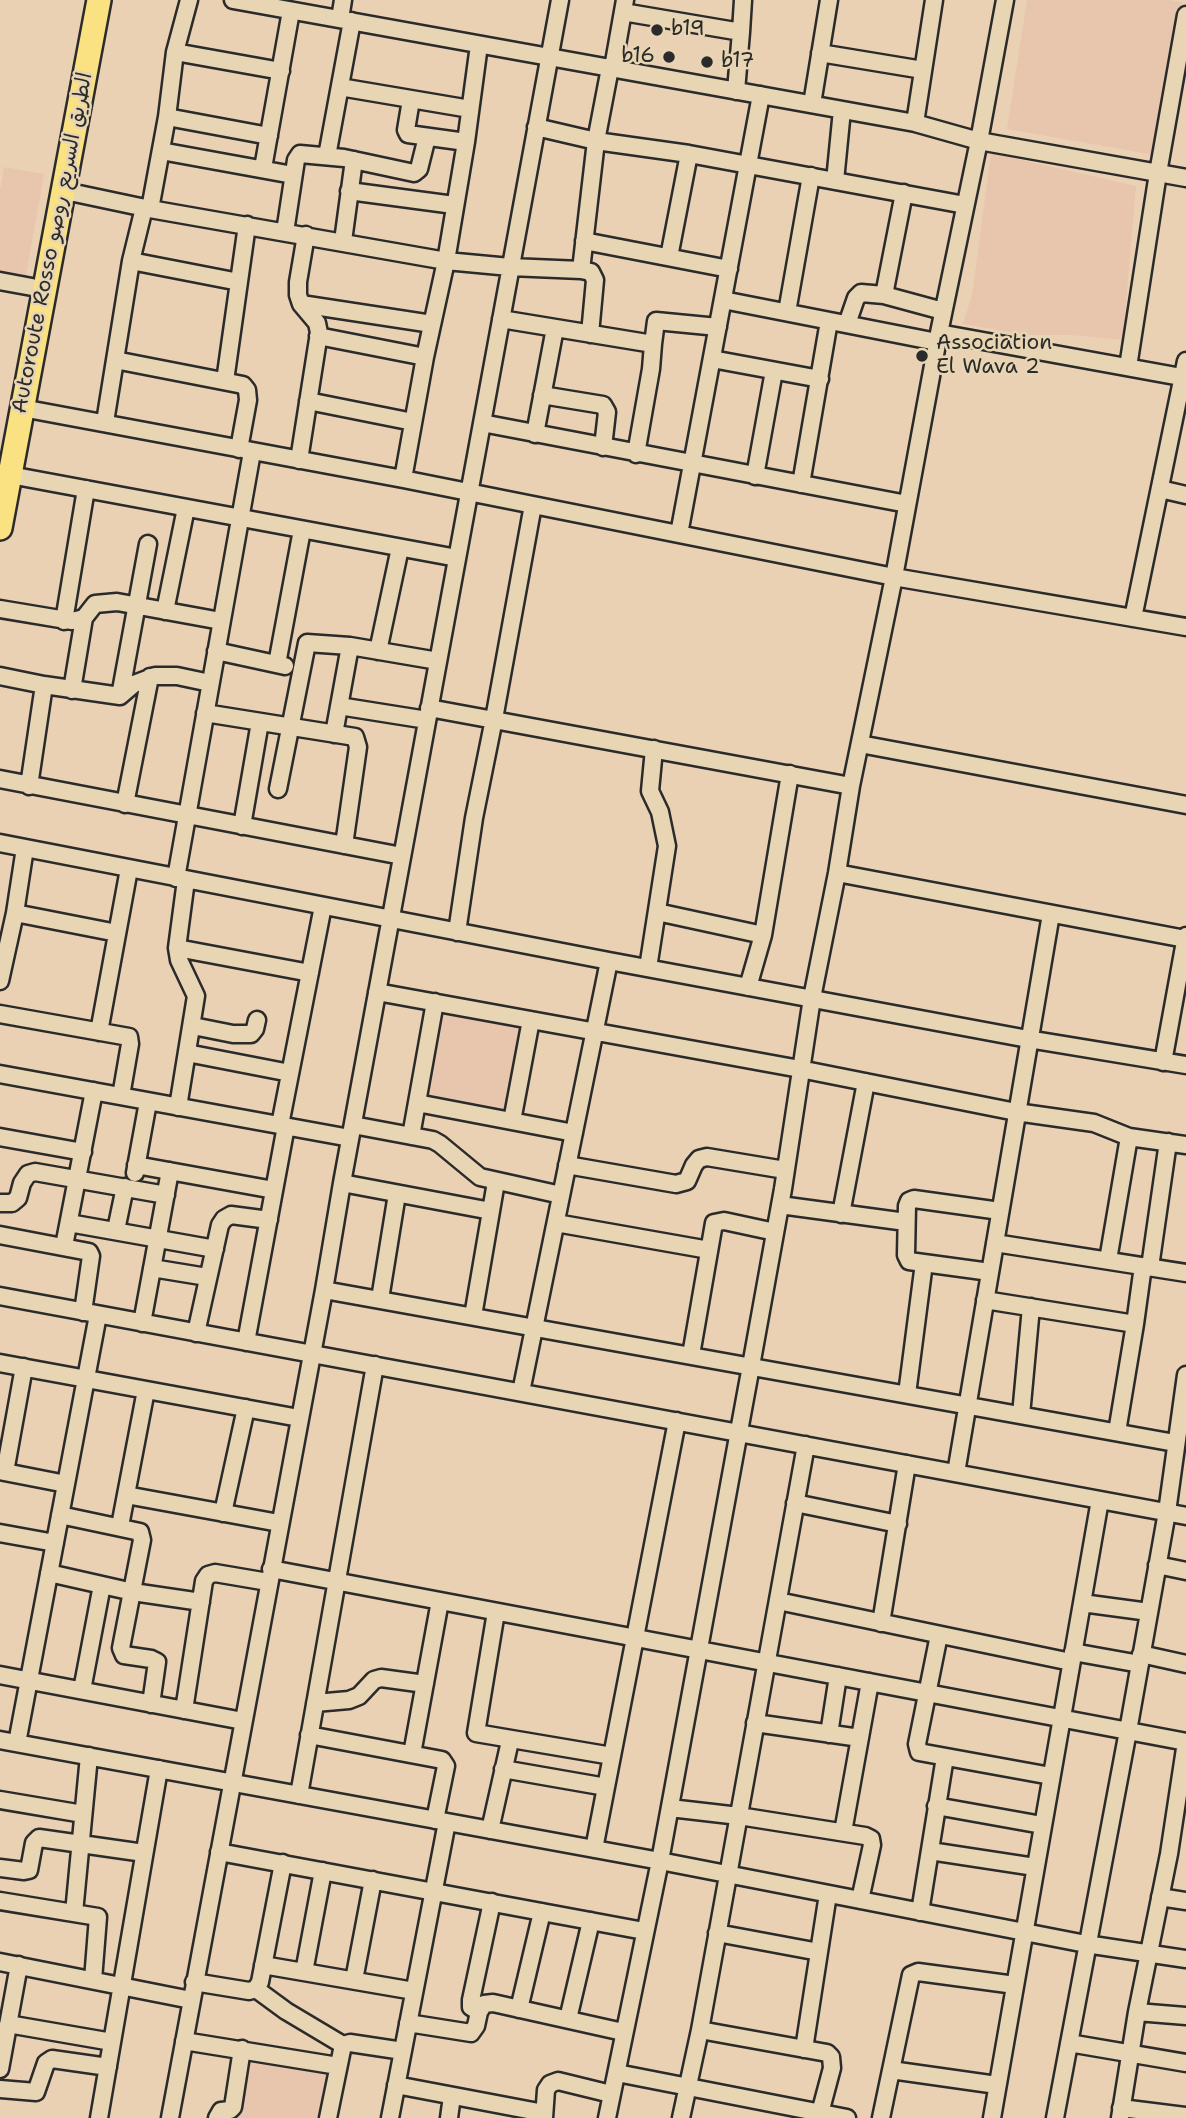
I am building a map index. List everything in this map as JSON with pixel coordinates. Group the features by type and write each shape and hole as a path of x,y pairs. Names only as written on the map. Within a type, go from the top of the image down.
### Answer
{"highway":[{"name":"Autoroute Rosso الطريق السريع روصو","path":"0,453 86,0"},
{"name":"Autoroute Rosso الطريق السريع روصو","path":"0,528 99,0"}],"street":[{"path":"105,422 131,261 161,150 175,52 189,0"},
{"path":"233,0 915,123 979,141 1186,178"},
{"path":"327,156 340,86 346,20 343,0"},
{"path":"170,2118 560,0"},
{"path":"736,91 743,0"},
{"path":"812,104 829,0"},
{"path":"915,123 934,0"},
{"path":"607,2118 660,1861 739,1433 780,1205 811,998 943,312 979,141 1004,0"},
{"path":"581,270 596,141 624,6 741,32"},
{"path":"263,168 292,11"},
{"path":"1128,367 1186,15"},
{"path":"403,479 446,261 479,45"},
{"path":"175,52 281,71"},
{"path":"820,53 923,70"},
{"path":"340,86 470,109"},
{"path":"679,534 761,95"},
{"path":"411,100 406,132 466,142"},
{"path":"835,181 842,110"},
{"path":"167,117 269,136"},
{"path":"536,127 596,141 689,154 965,205"},
{"path":"285,232 299,153 354,160 416,173 427,137"},
{"path":"161,150 293,175"},
{"path":"669,257 689,154"},
{"path":"343,241 354,160"},
{"path":"787,312 811,176"},
{"path":"65,191 147,209 446,261 591,272 595,280 590,334"},
{"path":"349,191 454,205"},
{"path":"884,295 904,193"},
{"path":"225,382 247,225"},
{"path":"299,460 318,336 317,323 301,304 298,282 306,235"},
{"path":"584,241 729,269"},
{"path":"131,261 239,282"},
{"path":"0,281 32,287"},
{"path":"847,324 858,294 884,295 943,312"},
{"path":"723,300 847,324 1128,367 1185,372 1133,618"},
{"path":"301,304 432,324"},
{"path":"501,319 653,344"},
{"path":"636,454 652,369 656,321 718,327"},
{"path":"801,484 830,321"},
{"path":"534,434 555,328"},
{"path":"318,336 425,357"},
{"path":"712,359 820,379"},
{"path":"115,360 237,383 247,390 248,400 239,518 187,815 177,948 179,960 196,996 178,1107"},
{"path":"755,476 774,371"},
{"path":"542,395 603,405 607,412 603,447"},
{"path":"308,401 413,422"},
{"path":"22,408 403,479 894,576 1186,627"},
{"path":"482,424 907,504"},
{"path":"10,475 457,558"},
{"path":"64,621 86,488"},
{"path":"1160,489 1186,495"},
{"path":"457,932 474,818 495,719 533,505"},
{"path":"165,611 186,508"},
{"path":"277,664 302,530"},
{"path":"120,696 148,544"},
{"path":"378,651 400,548"},
{"path":"72,690 84,618 95,604 117,602 221,621"},
{"path":"0,609 64,621 84,618"},
{"path":"282,636 307,643 350,646 438,661"},
{"path":"278,789 307,643"},
{"path":"334,734 350,646"},
{"path":"216,651 300,670"},
{"path":"0,676 120,696 134,684 163,675 210,683"},
{"path":"125,804 150,677"},
{"path":"29,786 44,685"},
{"path":"339,706 495,719 851,786"},
{"path":"205,713 355,737 357,741 344,845"},
{"path":"242,826 260,722"},
{"path":"860,744 1186,805"},
{"path":"648,968 667,846 660,812 650,792 654,749"},
{"path":"748,986 763,935 790,774"},
{"path":"0,779 402,856"},
{"path":"0,843 609,961 1028,1039 1186,1065"},
{"path":"0,981 15,913 25,848"},
{"path":"99,1031 130,869"},
{"path":"837,873 1186,937 1163,1062"},
{"path":"246,1342 274,1190 290,1073 323,906"},
{"path":"657,912 763,935"},
{"path":"15,913 117,933"},
{"path":"956,1473 1051,914"},
{"path":"177,948 310,973"},
{"path":"522,1392 609,961"},
{"path":"377,992 800,1069 1016,1112 1094,1123 1129,1137 1186,1145"},
{"path":"411,1136 435,1002"},
{"path":"0,1014 125,1036 130,1040 121,1096"},
{"path":"193,1026 233,1034 251,1034 257,1020"},
{"path":"512,1121 531,1020"},
{"path":"187,1053 290,1073"},
{"path":"0,1074 283,1126 411,1136 440,1144 480,1177 561,1195"},
{"path":"841,1214 866,1082"},
{"path":"64,1246 94,1091"},
{"path":"116,1230 136,1165 148,1102"},
{"path":"417,1102 574,1133"},
{"path":"0,1137 83,1152"},
{"path":"1108,1260 1129,1137"},
{"path":"1117,1432 1168,1142"},
{"path":"568,1165 676,1184 687,1181 699,1159 707,1157 785,1170"},
{"path":"136,1165 274,1190"},
{"path":"142,1323 170,1171"},
{"path":"0,1203 12,1203 18,1198 22,1183 28,1174 35,1172 166,1195"},
{"path":"473,1316 496,1182"},
{"path":"342,1183 491,1211"},
{"path":"380,1299 397,1194"},
{"path":"990,1272 909,1261 907,1206 909,1201 914,1199 1000,1211"},
{"path":"780,1205 906,1222"},
{"path":"196,1333 220,1225 231,1215 269,1220"},
{"path":"691,1355 712,1227 718,1221 775,1232"},
{"path":"69,1223 215,1250"},
{"path":"556,1223 709,1250"},
{"path":"0,1235 84,1249 91,1256 86,1379 18,1743"},
{"path":"995,1243 1186,1273"},
{"path":"906,1394 924,1263"},
{"path":"152,1268 207,1278"},
{"path":"324,1290 1117,1432 1178,1453"},
{"path":"0,1296 1186,1516"},
{"path":"985,1300 1135,1324"},
{"path":"1021,1415 1031,1307"},
{"path":"0,1363 299,1418"},
{"path":"299,1795 375,1366"},
{"path":"23,1367 3,1471 66,1484"},
{"path":"1055,2118 1178,1453 1186,1375"},
{"path":"120,1526 146,1390"},
{"path":"223,1513 246,1408"},
{"path":"594,1849 677,1421"},
{"path":"681,2118 806,1445"},
{"path":"881,1623 907,1464"},
{"path":"126,1494 279,1523"},
{"path":"992,2118 1100,1500"},
{"path":"795,1503 898,1524"},
{"path":"60,1515 136,1529 142,1535 121,1648 124,1655 157,1662 151,1704"},
{"path":"0,1533 55,1543"},
{"path":"1157,1564 1186,1571"},
{"path":"49,1573 133,1592 201,1602"},
{"path":"184,1710 204,1581 208,1575 215,1573 337,1581 1186,1742 1181,1804 1137,2012 1120,2113 1186,2116"},
{"path":"82,1690 102,1585"},
{"path":"412,1754 440,1601"},
{"path":"778,1601 939,1635 1072,1657 1140,1659 1186,1664"},
{"path":"1082,1603 1149,1612"},
{"path":"496,1612 475,1730 478,1735 612,1756"},
{"path":"939,1635 917,1749 919,1752 1051,1776"},
{"path":"0,1675 243,1721"},
{"path":"829,1734 838,1676"},
{"path":"315,1703 349,1700 359,1696 374,1680 381,1678 425,1684"},
{"path":"843,1832 870,1682"},
{"path":"755,1723 860,1738"},
{"path":"309,1735 445,1762 433,1891 390,2118"},
{"path":"0,1740 660,1861 1086,1944 1186,1959"},
{"path":"490,1830 510,1741"},
{"path":"74,1913 89,1756"},
{"path":"920,1912 945,1757"},
{"path":"100,2118 159,1769"},
{"path":"503,1769 606,1787"},
{"path":"0,1800 83,1814"},
{"path":"936,1806 1042,1825"},
{"path":"670,1808 865,1836 871,1839 872,1845 860,1900"},
{"path":"0,1868 29,1870 34,1843 39,1838 144,1853"},
{"path":"929,1851 1035,1867"},
{"path":"219,1852 645,1931"},
{"path":"1169,1854 1186,1855"},
{"path":"256,1989 283,1864"},
{"path":"304,1972 323,1871"},
{"path":"354,1980 373,1880"},
{"path":"804,2049 828,1894"},
{"path":"1160,1897 1186,1900"},
{"path":"0,1902 95,1915 100,1920 93,1980"},
{"path":"479,2012 471,2007 471,2000 492,1902"},
{"path":"519,2009 542,1912"},
{"path":"568,2019 591,1921"},
{"path":"717,1933 819,1952"},
{"path":"0,1962 191,2000"},
{"path":"0,2069 19,1965"},
{"path":"263,1965 414,1991"},
{"path":"881,2118 911,1975 918,1972 1014,1985"},
{"path":"194,1982 249,1991 256,1989"},
{"path":"256,1989 286,2011 343,2045 350,2043 403,2051"},
{"path":"408,2023 471,2033 484,2004 494,2003 623,2032"},
{"path":"1137,2012 1186,2017"},
{"path":"8,2024 112,2042"},
{"path":"699,2030 827,2053 832,2062 820,2113"},
{"path":"184,2041 338,2066"},
{"path":"1069,2043 1186,2063"},
{"path":"328,2118 343,2045"},
{"path":"217,2118 220,2111 233,2107 242,2049"},
{"path":"0,2089 36,2092 46,2063 52,2059 108,2067"},
{"path":"891,2070 997,2085"},
{"path":"617,2073 847,2118"},
{"path":"396,2085 544,2115 546,2090 550,2084 558,2081 611,2094"},
{"path":"449,2118 452,2096"}],"shaded area":[{"path":"1027,0 1182,2 1160,156 1007,129"},
{"path":"991,153 1136,186 1123,340 1071,335 1027,335 963,324 972,295"},
{"path":"4,167 44,174 25,281 0,276 0,190"},
{"path":"444,1004 527,1019 510,1111 427,1096"},
{"path":"244,2050 329,2065 320,2118 232,2118"}],"place":[{"name":"b19","path":"657,30"},
{"name":"b16","path":"669,57"},
{"name":"b17","path":"707,62"},
{"name":"Association El Wava 2","path":"922,356"}]}
